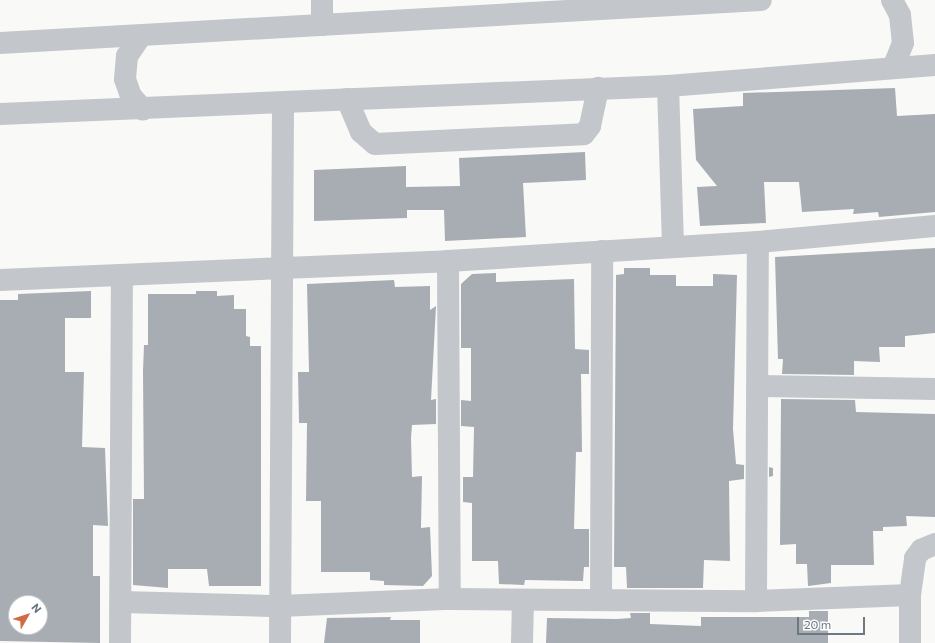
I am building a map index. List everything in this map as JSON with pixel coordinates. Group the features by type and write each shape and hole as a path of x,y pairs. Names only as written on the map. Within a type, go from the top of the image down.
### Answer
{"street":[{"path":"322,0 322,25"},
{"path":"0,43 322,25 531,7 756,0"},
{"path":"892,0 900,15 903,43 893,68"},
{"path":"140,36 127,56 125,79 131,96 144,110"},
{"path":"0,114 144,110 347,99 668,86 935,65"},
{"path":"668,86 673,246"},
{"path":"347,99 361,132 375,144 584,134 590,126 598,88"},
{"path":"280,643 283,102"},
{"path":"0,280 283,270 448,261 673,246 758,242 935,226"},
{"path":"756,601 758,242"},
{"path":"601,600 602,251"},
{"path":"448,261 450,599"},
{"path":"120,643 122,602 122,275"},
{"path":"758,386 935,389"},
{"path":"910,643 910,595 915,558 921,550 935,544"},
{"path":"122,602 280,606 450,599 756,601 910,595"},
{"path":"522,643 523,600"}],"building":[{"path":"895,88 897,116 935,114 935,212 879,217 878,212 853,214 854,209 802,212 799,182 764,182 766,223 700,226 697,187 717,186 696,160 693,109 743,106 743,93"},
{"path":"585,152 586,180 523,183 526,237 445,241 444,210 407,210 407,218 314,221 314,170 406,166 406,187 460,186 459,158"},
{"path":"935,248 935,333 905,336 905,347 879,347 880,362 854,361 854,375 782,374 783,359 778,359 775,257"},
{"path":"624,268 650,268 650,275 676,275 676,286 713,286 713,274 737,275 733,429 736,464 744,465 744,479 729,481 730,561 704,560 703,588 627,588 626,567 614,567 616,275 624,274"},
{"path":"496,273 496,282 574,279 575,349 589,350 589,374 581,374 582,452 576,452 574,529 589,529 589,567 584,567 583,581 525,580 524,585 499,584 498,561 472,561 472,503 463,502 463,477 473,477 474,427 461,426 461,400 471,401 471,348 461,348 461,284 472,274"},
{"path":"394,280 395,287 430,286 430,310 436,306 431,400 436,399 436,424 412,425 411,438 412,477 422,476 421,528 430,527 432,576 423,586 384,585 384,581 370,580 370,572 321,572 321,501 306,501 307,423 299,423 298,372 309,372 307,284"},
{"path":"91,291 91,318 65,318 65,372 84,372 82,447 105,448 108,526 93,525 93,576 100,576 100,643 0,641 0,300 18,300 18,294"},
{"path":"196,291 217,291 217,296 234,295 234,309 246,309 246,336 250,337 250,346 261,346 261,586 209,586 207,569 168,569 168,588 133,585 133,499 144,499 143,371 144,345 148,345 148,294 196,294"},
{"path":"781,399 855,400 856,412 935,414 935,517 906,516 907,526 883,527 883,531 873,531 874,565 831,565 831,583 808,586 807,564 796,564 796,544 780,545"},
{"path":"769,467 773,468 773,476 769,477"},
{"path":"809,611 828,611 828,643 546,643 547,618 617,619 631,618 630,613 650,613 650,624 701,626 701,617 809,617"},
{"path":"391,617 390,620 420,620 420,643 324,643 327,618"}]}
